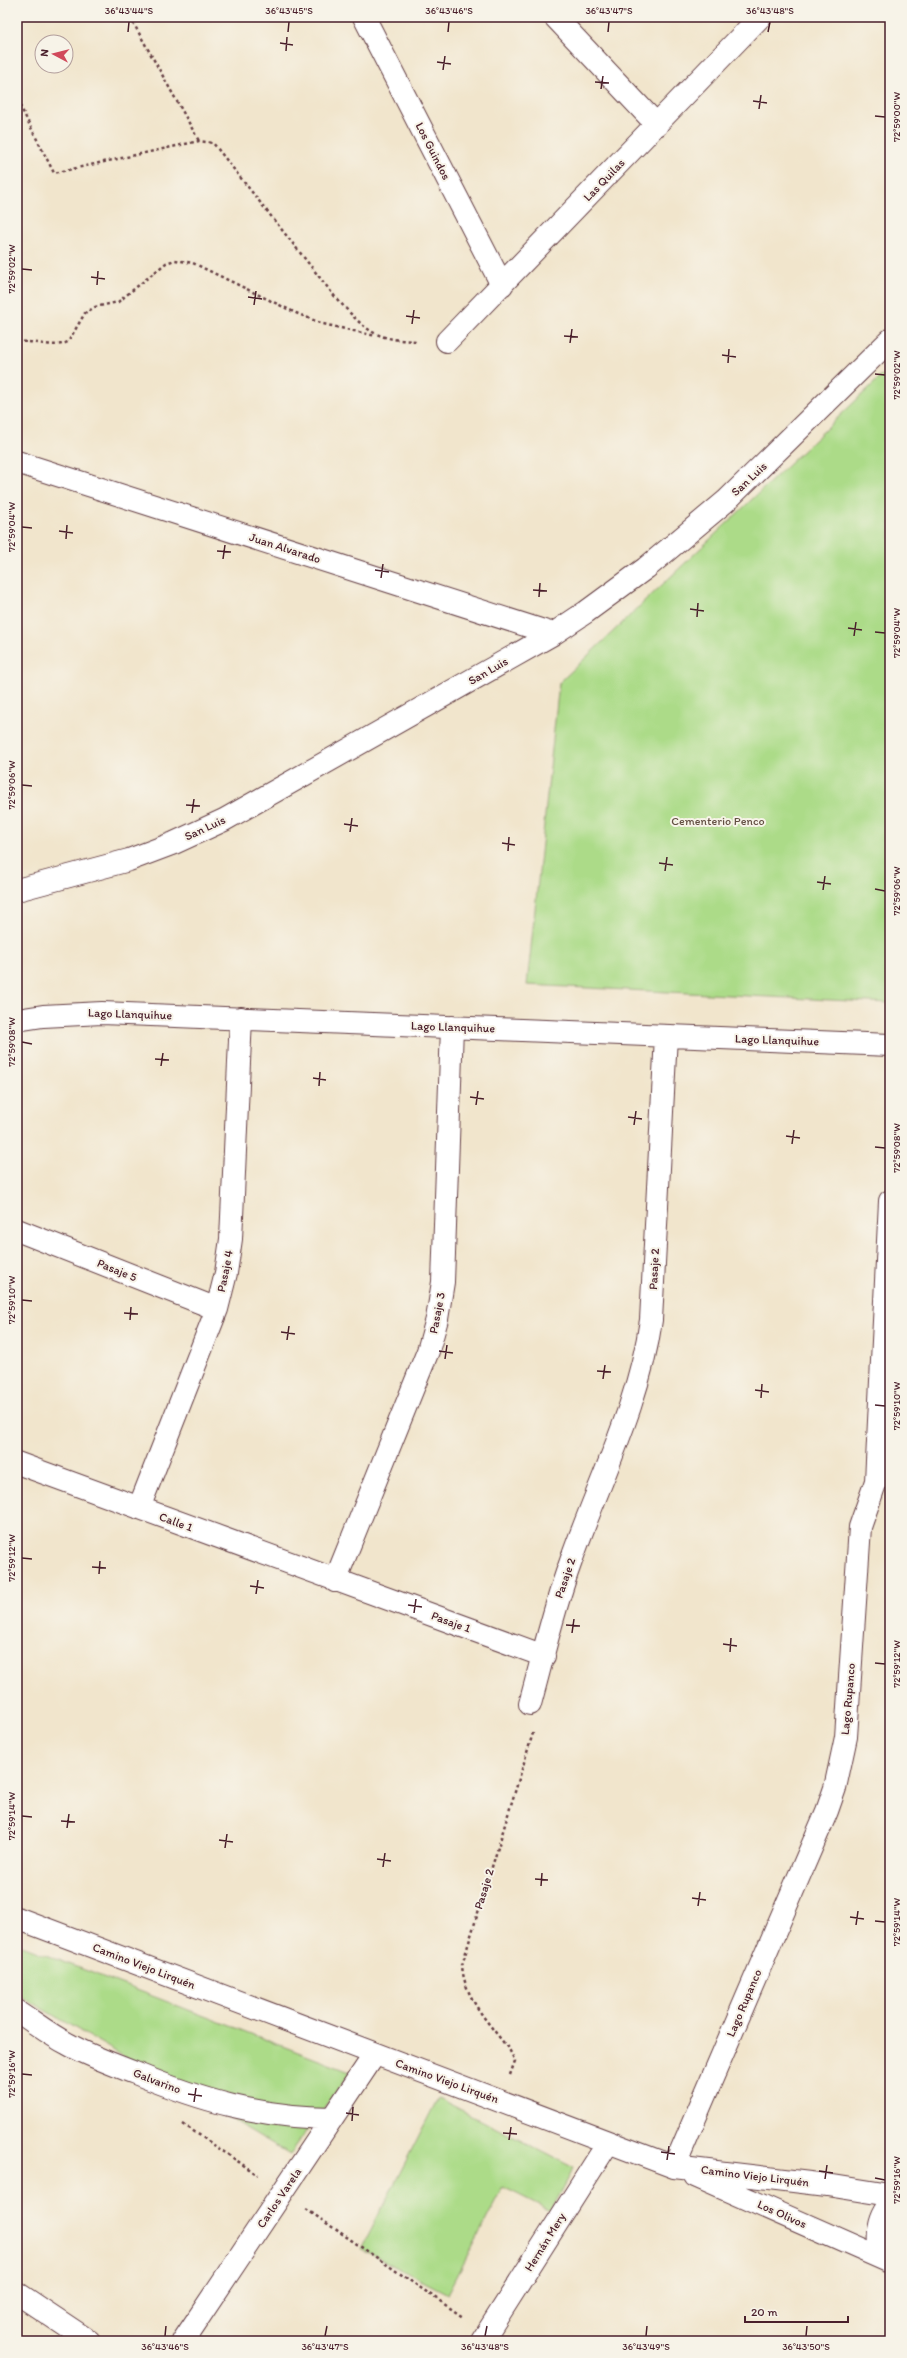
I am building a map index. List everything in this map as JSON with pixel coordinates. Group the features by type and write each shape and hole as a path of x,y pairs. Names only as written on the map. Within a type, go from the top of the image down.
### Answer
{"street":[{"name":"Los Guindos","path":"364,17 502,285"},
{"path":"555,17 657,125"},
{"name":"Las Quilas","path":"447,341 760,17"},
{"name":"San Luis","path":"17,890 130,860 174,843 224,820 553,634 646,568 726,501 784,446 890,340"},
{"name":"Juan Alvarado","path":"17,462 553,634"},
{"name":"Lago Llanquihue","path":"17,1020 43,1016 102,1012 890,1045"},
{"name":"Pasaje 4","path":"139,1508 217,1309 226,1273 231,1240 241,1018"},
{"name":"Pasaje 3","path":"335,1581 428,1351 437,1319 442,1282 452,1027"},
{"name":"Pasaje 2","path":"530,1704 544,1656 556,1605 629,1409 647,1350 651,1320 666,1036"},
{"name":"Lago Rupanco","path":"674,2167 835,1788 846,1737 860,1527 883,1484 890,1201"},
{"name":"Pasaje 5","path":"17,1230 217,1309"},
{"name":"Calle 1","path":"17,1463 335,1581"},
{"name":"Pasaje 1","path":"335,1581 544,1656"},
{"name":"Camino Viejo Lirquén","path":"17,1918 674,2167 827,2184 890,2195"},
{"name":"Galvarino","path":"17,2011 68,2044 111,2064 195,2096 237,2108 268,2114 332,2118"},
{"name":"Carlos Varela","path":"183,2341 375,2054"},
{"name":"Hernán Mery","path":"489,2338 608,2143"},
{"name":"Los Olivos","path":"674,2167 885,2260"},
{"path":"885,2260 878,2233 881,2221 890,2205"},
{"path":"17,2293 89,2341"}],"path":[{"path":"130,17 199,141"},
{"path":"17,100 54,173 199,141 213,143 218,147 336,298 356,319 378,336"},
{"path":"17,342 34,341 56,346 68,342 85,313 95,307 118,302 162,266 175,260 193,263 296,313 323,324 392,340 447,341"},
{"name":"Pasaje 2","path":"497,2100 513,2069 515,2061 510,2051 471,1999 465,1988 462,1965 535,1729 530,1704"}],"green space":[{"name":"Cementerio Penco","path":"890,368 890,1003 527,985 559,683"},
{"path":"17,1944 350,2072 290,2154 17,1994"},
{"path":"438,2098 574,2168 551,2211 503,2187 448,2294 361,2249"}]}
